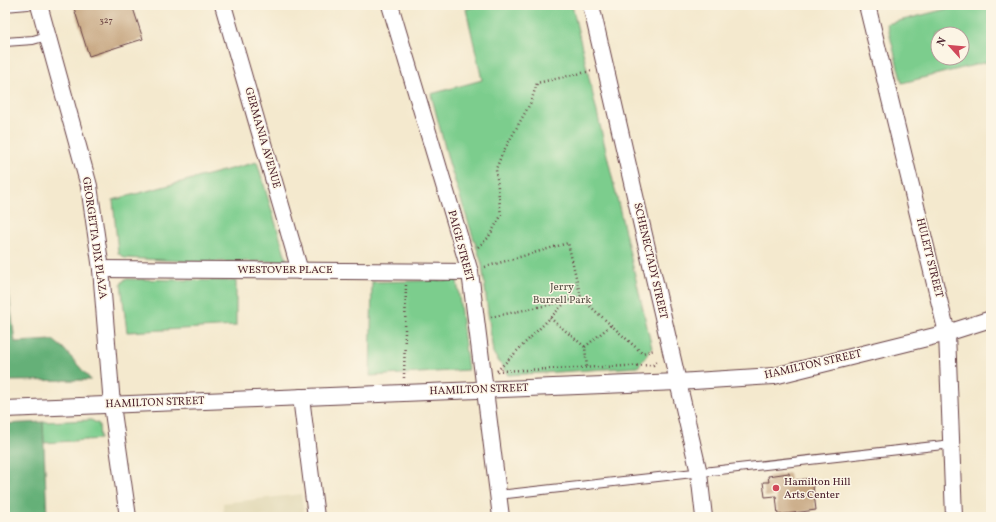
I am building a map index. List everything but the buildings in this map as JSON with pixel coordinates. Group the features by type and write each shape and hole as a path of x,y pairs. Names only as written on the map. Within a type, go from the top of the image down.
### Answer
{"street":[{"name":"GEORGETTA DIX PLAZA","path":"39,5 89,186 101,269 112,405 128,517"},
{"name":"GERMANIA AVENUE","path":"223,5 300,271"},
{"name":"PAIGE STREET","path":"390,5 468,265 475,321 489,379 501,517"},
{"name":"SCHENECTADY STREET","path":"591,5 664,348 678,382 699,472 704,517"},
{"name":"HULETT STREET","path":"867,5 947,333 954,517"},
{"name":"WESTOVER PLACE","path":"101,269 407,271 468,265"},
{"name":"HAMILTON STREET","path":"5,409 404,393 489,379 678,382 774,376 947,333 991,319"},
{"path":"301,396 316,517"}],"lane":[{"path":"5,7 28,5"},
{"path":"5,42 33,40 47,36"},
{"path":"498,495 952,444"}],"path":[{"path":"468,265 488,238 501,216 496,170 502,154 531,102 537,83 605,68"},
{"path":"486,273 485,266 568,243 581,298 642,353 664,348"},
{"path":"404,393 407,271"},
{"path":"475,321 581,298"},
{"path":"489,379 568,300"},
{"path":"491,310 492,325"},
{"path":"550,318 585,347 587,368"},
{"path":"585,347 611,325"},
{"path":"489,379 587,368 653,365 660,357 664,348"},
{"path":"489,379 496,364"}],"shaded area":[{"path":"301,494 304,517 224,517 223,503"}],"green space":[{"name":"Jerry Burrell Park","path":"482,5 572,5 652,348 638,367 508,375 493,353 482,264 449,163 431,94 482,80 466,9"},
{"path":"962,5 991,5 991,61 902,83 887,24"},
{"path":"257,162 287,261 202,262 125,258 118,253 113,200"},
{"path":"5,258 15,342 53,340 63,348 91,380 5,381"},
{"path":"125,279 236,281 236,326 127,332 121,284"},
{"path":"457,280 468,370 370,376 372,282"},
{"path":"91,420 99,424 100,439 44,443 43,422"},
{"path":"43,422 47,517 5,517 5,424"}],"place":[{"name":"Hamilton Hill Arts Center","path":"776,488"}]}
